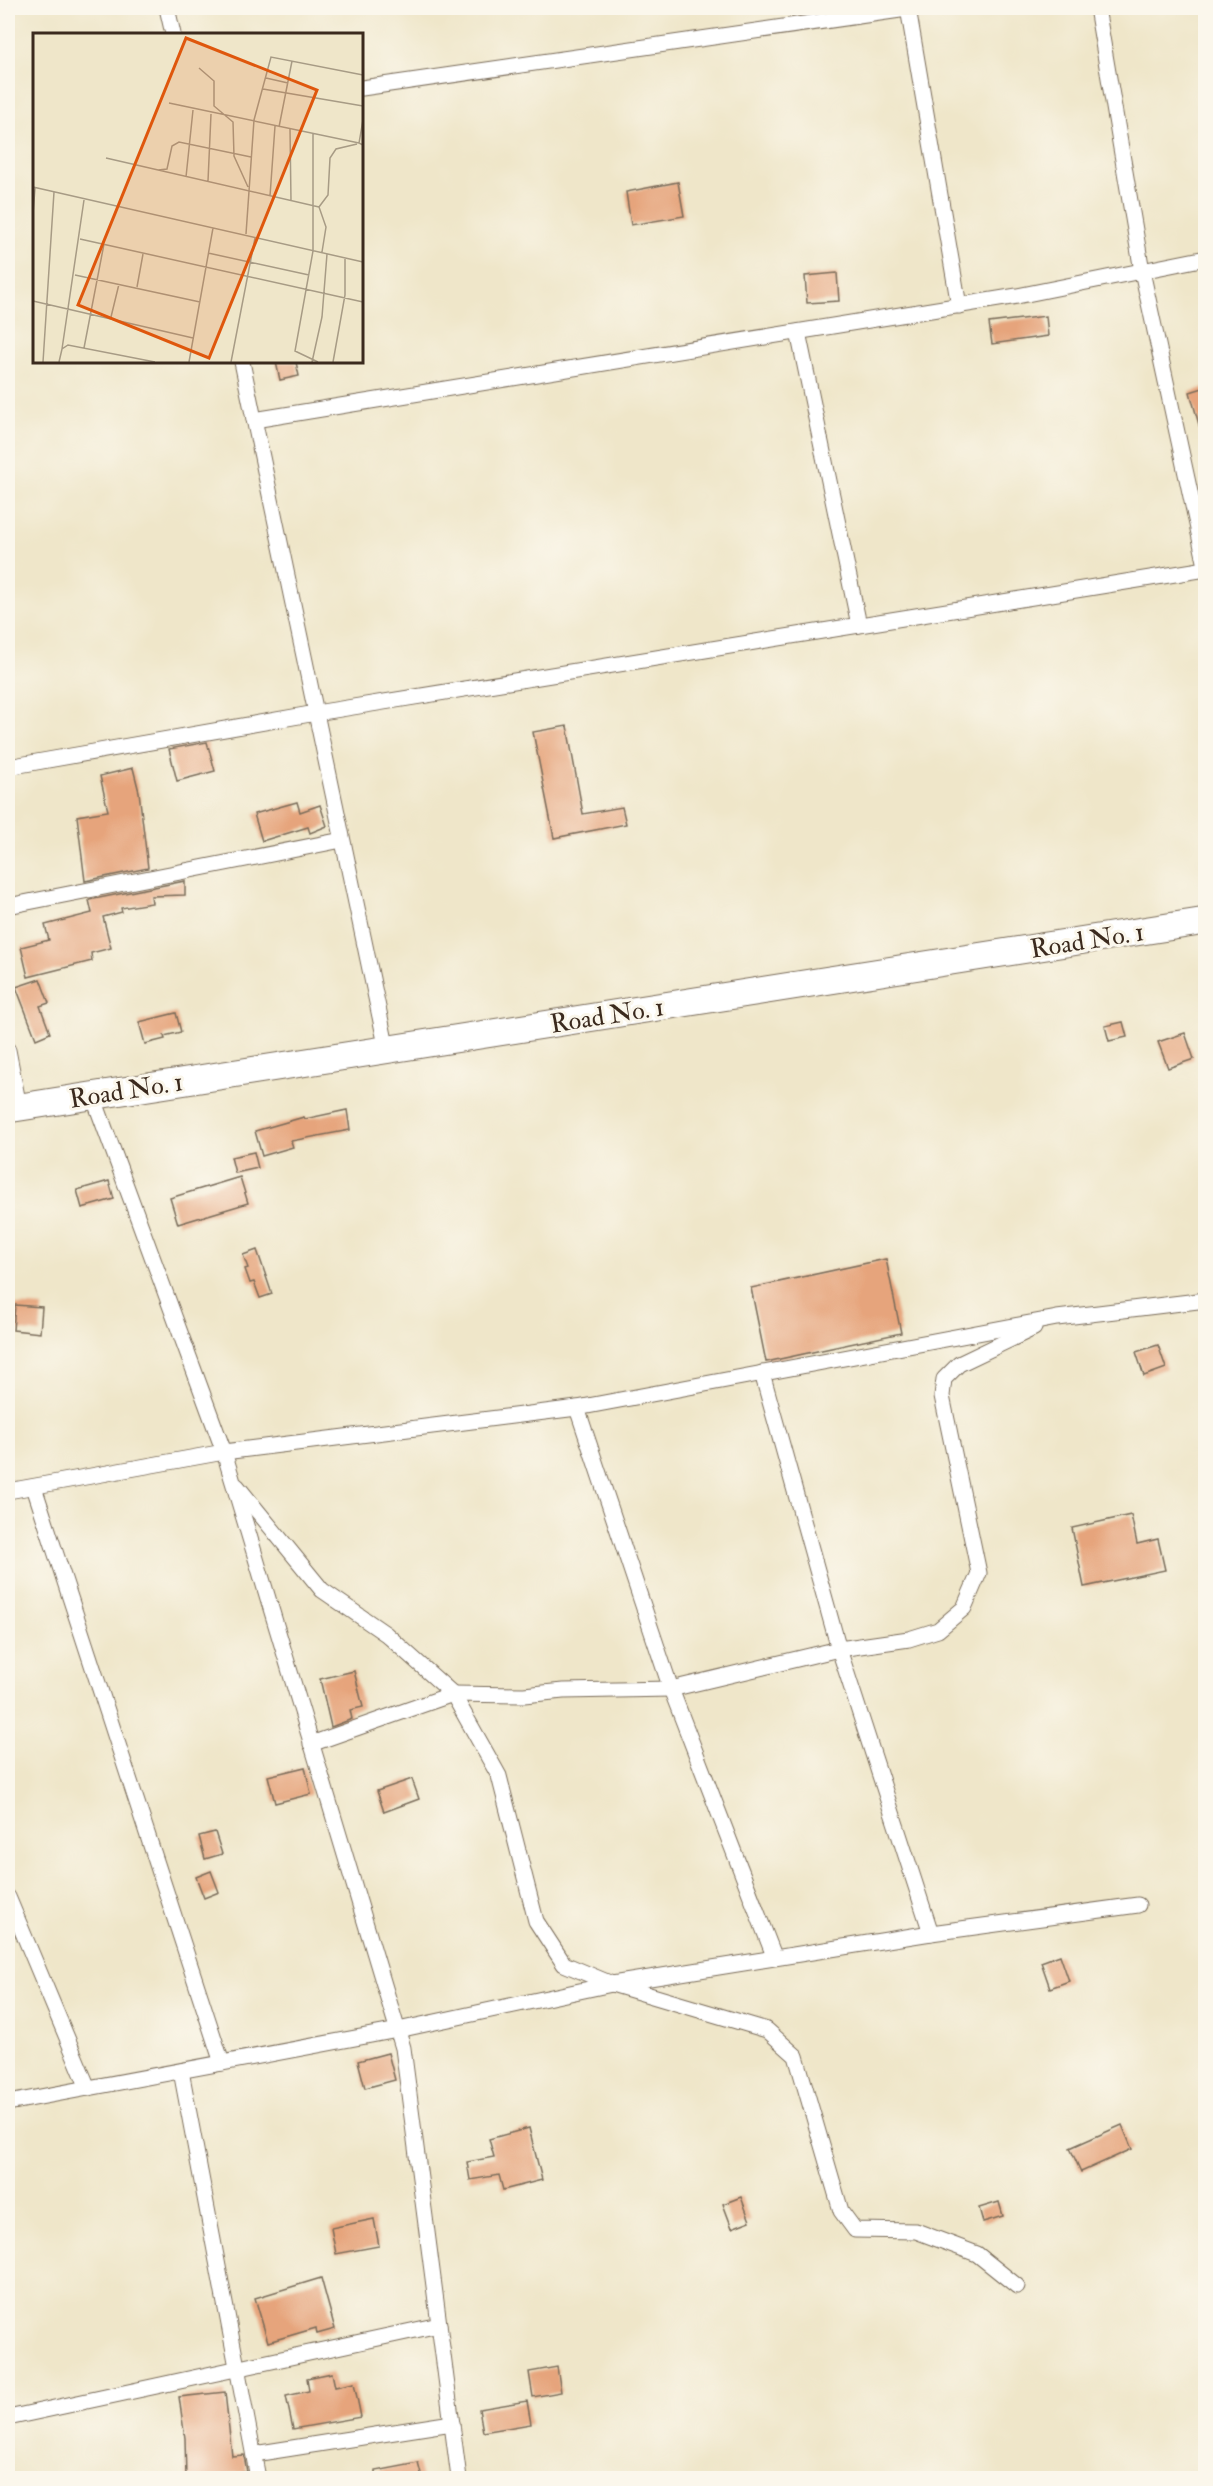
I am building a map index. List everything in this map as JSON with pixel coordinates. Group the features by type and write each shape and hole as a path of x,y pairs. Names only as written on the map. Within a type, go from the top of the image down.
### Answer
{"highway":[{"name":"Road No. 1","path":"13,1108 1206,921"}],"street":[{"path":"167,8 173,33"},
{"path":"363,88 911,8 959,306"},
{"path":"8,767 316,713 1206,567 1142,271 1097,8"},
{"path":"254,420 959,306 1206,258"},
{"path":"798,332 859,625"},
{"path":"242,363 387,1050"},
{"path":"8,906 342,840"},
{"path":"8,1050 13,1108"},
{"path":"93,1096 224,1452 403,2048 459,2478"},
{"path":"8,1491 224,1452 577,1408 1057,1318 1206,1300"},
{"path":"311,1744 453,1694 524,1695 563,1691 671,1689 839,1650 909,1639 938,1630 964,1608 979,1573 942,1396 944,1379 959,1364 1057,1318"},
{"path":"762,1373 839,1650 931,1932"},
{"path":"577,1408 671,1689 774,1956"},
{"path":"233,1481 322,1590 386,1635 453,1694 499,1776 536,1920 564,1964 612,1984 767,2030 796,2056 841,2211 855,2230 916,2231 977,2254 1017,2286"},
{"path":"34,1487 222,2063"},
{"path":"8,1897 88,2088"},
{"path":"8,2103 398,2030 612,1984 931,1932 1138,1905"},
{"path":"181,2071 258,2478"},
{"path":"8,2418 439,2325"},
{"path":"254,2454 452,2423"}],"building":[{"path":"678,182 684,216 631,225 626,192"},
{"path":"837,273 839,301 807,303 805,276"},
{"path":"1046,316 1048,336 992,344 989,323"},
{"path":"276,363 296,363 299,376 280,380"},
{"path":"1206,387 1206,432 1201,432 1190,392"},
{"path":"567,726 583,814 622,807 626,824 554,838 533,732"},
{"path":"207,742 215,771 177,781 169,749"},
{"path":"133,768 139,792 148,868 85,881 77,816 108,811 100,776"},
{"path":"297,802 300,812 320,805 327,826 310,833 308,827 262,841 254,814"},
{"path":"185,881 185,895 151,896 152,903 121,908 122,912 103,917 111,948 91,953 92,961 28,977 21,947 49,940 45,925 92,913 89,900"},
{"path":"40,979 49,1003 40,1006 50,1033 36,1039 16,987"},
{"path":"176,1013 181,1032 145,1044 139,1022"},
{"path":"1123,1022 1127,1037 1109,1041 1105,1026"},
{"path":"1185,1033 1194,1059 1168,1068 1158,1042"},
{"path":"347,1110 350,1130 291,1141 293,1147 262,1156 255,1131 304,1117 305,1119"},
{"path":"254,1152 258,1168 235,1173 231,1157"},
{"path":"240,1177 248,1203 178,1224 170,1198"},
{"path":"109,1181 114,1199 82,1208 77,1190"},
{"path":"257,1250 272,1294 260,1298 254,1282 250,1283 243,1255"},
{"path":"886,1259 901,1333 766,1362 751,1288"},
{"path":"15,1305 42,1307 40,1333 13,1330"},
{"path":"1158,1345 1166,1368 1144,1376 1136,1352"},
{"path":"1131,1515 1137,1544 1158,1539 1165,1570 1084,1587 1072,1528"},
{"path":"354,1671 363,1707 350,1710 352,1719 331,1727 320,1679"},
{"path":"305,1767 311,1794 275,1803 268,1776"},
{"path":"412,1779 419,1799 384,1812 377,1791"},
{"path":"215,1832 222,1854 205,1859 199,1836"},
{"path":"211,1871 219,1892 204,1898 196,1877"},
{"path":"1060,1955 1069,1981 1050,1988 1041,1962"},
{"path":"388,2053 395,2080 365,2088 358,2061"},
{"path":"1122,2125 1132,2149 1081,2172 1070,2148"},
{"path":"529,2128 542,2180 503,2190 499,2175 470,2180 467,2162 494,2157 489,2139"},
{"path":"741,2197 750,2221 732,2228 723,2204"},
{"path":"999,2202 1003,2216 983,2222 979,2208"},
{"path":"374,2219 379,2246 336,2254 331,2228"},
{"path":"321,2278 335,2329 317,2334 316,2328 268,2342 255,2298"},
{"path":"557,2367 561,2392 533,2397 529,2372"},
{"path":"332,2373 335,2387 354,2383 361,2417 293,2429 286,2396 309,2391 307,2378"},
{"path":"225,2392 232,2456 244,2455 247,2472 228,2474 228,2478 186,2478 185,2438 179,2397"},
{"path":"527,2401 531,2424 483,2432 479,2409"},
{"path":"418,2463 422,2478 376,2478 376,2471"}]}
